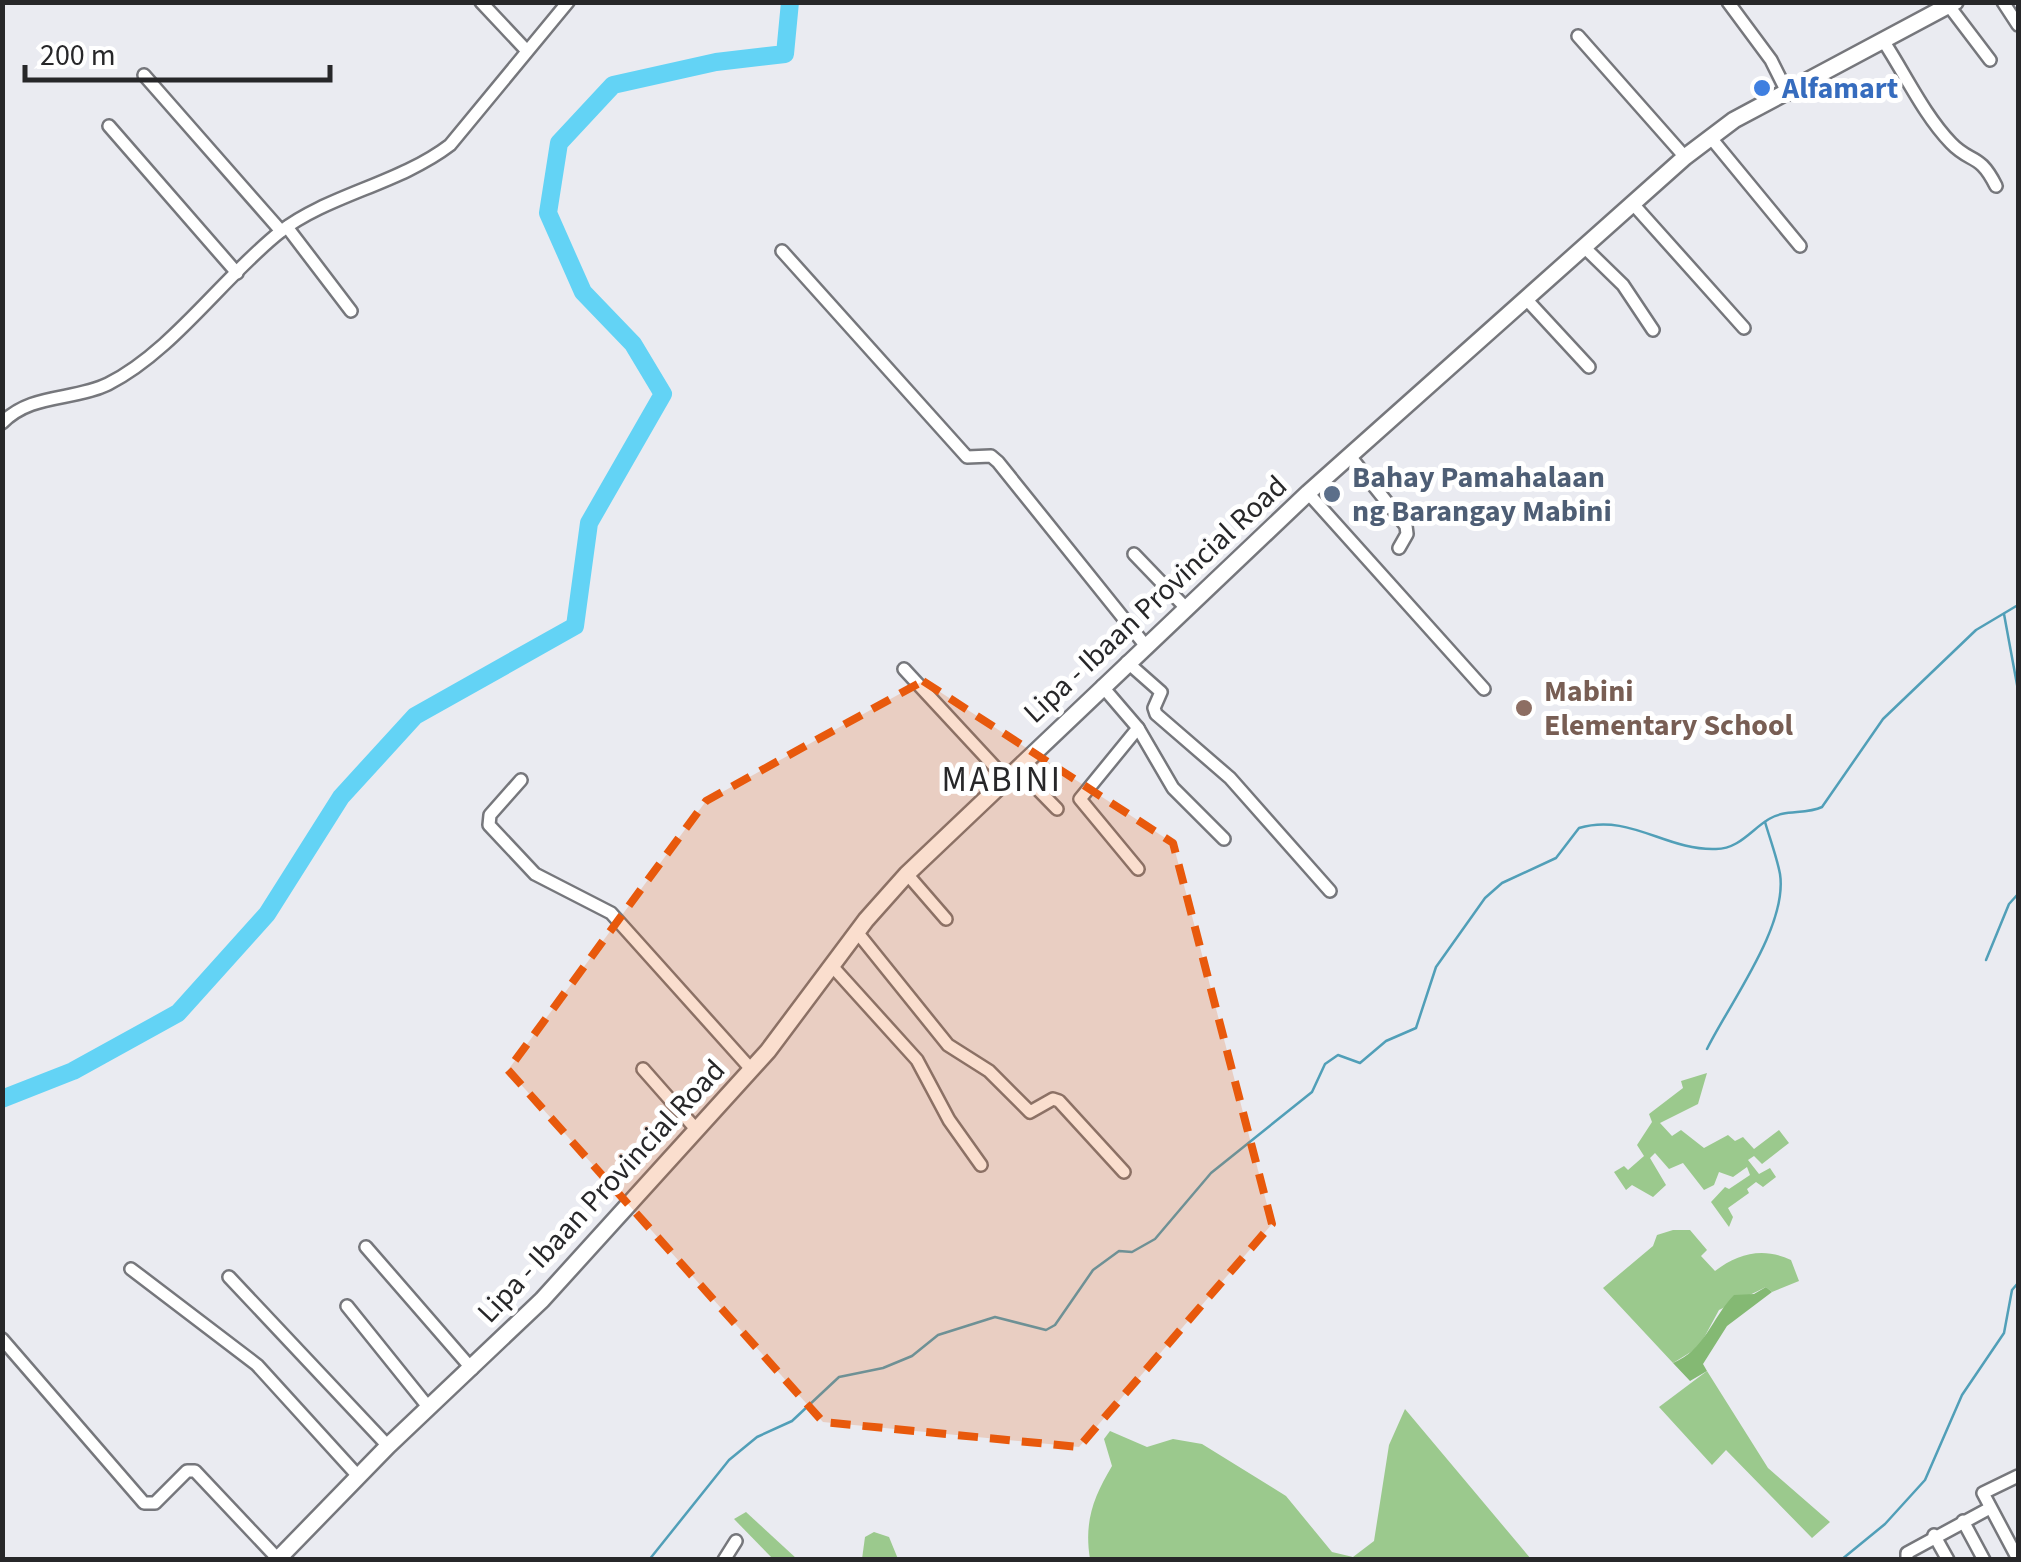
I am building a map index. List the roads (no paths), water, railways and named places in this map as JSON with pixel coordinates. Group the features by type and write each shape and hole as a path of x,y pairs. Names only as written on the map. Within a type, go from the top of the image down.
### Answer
{"main road":[{"name":"Lipa - Ibaan Provincial Road","path":"278,1559 388,1446 553,1288 751,1069 857,932 908,874 1308,492 1710,138 1734,120 1952,4"}],"street":[{"path":"481,2 527,51"},
{"path":"2,423 24,405 106,385 165,340 284,229 426,163 450,145 568,2"},
{"path":"1728,2 1771,60 1788,94"},
{"path":"2003,2 2018,25"},
{"path":"1952,4 1990,60"},
{"path":"1578,36 1685,157"},
{"path":"1884,42 1944,135 1959,150 1982,160 1996,186"},
{"path":"144,75 284,229 351,312"},
{"path":"110,126 236,272"},
{"path":"1710,138 1800,246"},
{"path":"1633,204 1744,328"},
{"path":"1584,247 1623,285 1653,330"},
{"path":"782,250 967,456 991,456 998,462 1145,645"},
{"path":"1527,300 1589,367"},
{"path":"1349,456 1406,526 1408,534 1399,548"},
{"path":"1308,492 1484,689"},
{"path":"1134,554 1185,607"},
{"path":"1128,662 1161,692 1154,708 1156,714 1230,778 1330,890"},
{"path":"904,670 1011,773 1058,809"},
{"path":"1102,686 1138,728 1172,788 1224,839"},
{"path":"1138,728 1080,799 1138,869"},
{"path":"522,780 490,816 489,825 535,874 611,912 751,1069"},
{"path":"908,874 946,919"},
{"path":"857,932 948,1045 989,1070 1030,1112 1053,1099 1059,1101 1124,1172"},
{"path":"832,966 917,1060 949,1120 981,1165"},
{"path":"643,1068 695,1128"},
{"path":"366,1247 472,1369"},
{"path":"130,1269 257,1366 358,1476"},
{"path":"228,1277 388,1446"},
{"path":"346,1306 429,1408"},
{"path":"2,1339 144,1503 156,1503 187,1471 195,1471 278,1559"},
{"path":"2018,1476 1983,1492 2018,1559"},
{"path":"1907,1560 1907,1552 1934,1535 1990,1508"},
{"path":"1963,1521 1984,1560"},
{"path":"1934,1535 1948,1560"},
{"path":"724,1560 736,1541"}],"waterway":[{"path":"2,1099 73,1071 178,1013 267,914 341,797 415,716 575,626 589,523 663,394 633,344 583,292 548,213 559,143 613,85 716,62 785,54 790,2"},
{"path":"649,1560 729,1460 757,1437 792,1421 839,1377 883,1368 912,1356 938,1335 995,1317 1046,1330 1055,1325 1093,1270 1119,1251 1132,1252 1155,1239 1211,1173 1312,1092 1325,1064 1338,1055 1360,1063 1386,1041 1416,1028 1436,967 1485,898 1502,883 1556,858 1579,828 1615,825 1681,844 1716,849 1738,842 1775,816 1822,807 1883,719 1976,630 2018,605"},
{"path":"2004,614 2018,690"},
{"path":"1707,1049 1755,964 1775,917 1780,874 1765,822"},
{"path":"1986,960 2009,904 2018,894"},
{"path":"1841,1560 1885,1524 1925,1480 1962,1395 2004,1333 2012,1290 2018,1283"}],"place":[{"name":"Alfamart","path":"1762,88"},
{"name":"Bahay Pamahalaan ng Barangay Mabini","path":"1332,494"},
{"name":"Mabini Elementary School","path":"1524,708"}],"district":[{"name":"MABINI","path":"1002,779"}]}
